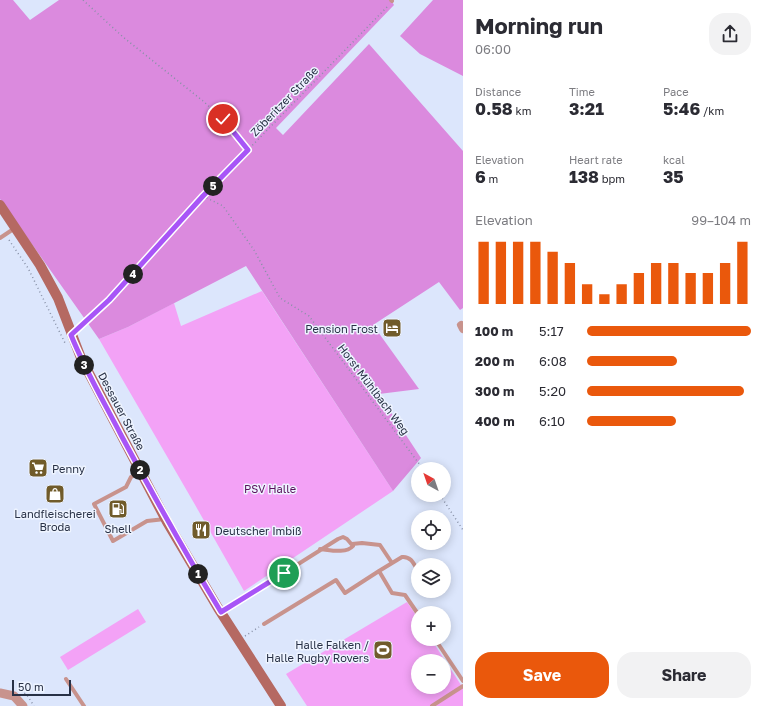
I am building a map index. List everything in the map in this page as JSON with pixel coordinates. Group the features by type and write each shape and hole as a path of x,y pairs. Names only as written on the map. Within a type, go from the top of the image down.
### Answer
{"main road":[{"name":"Dessauer Straße","path":"0,205 40,265 58,298 81,358 166,519 221,612 281,706"}],"street":[{"path":"0,693 14,696 24,706"}],"lane":[{"path":"0,238 16,227"},
{"path":"141,472 131,477 126,487 94,504 113,541 147,521 166,519"},
{"path":"221,612 333,541 343,537 352,544"},
{"path":"352,544 362,542 380,545 392,563"},
{"path":"320,549 342,551 352,548 352,544"},
{"path":"264,624 336,580 346,593 371,575 402,557 407,557 411,562"},
{"path":"379,571 392,593 405,595 413,606"},
{"path":"440,646 463,681"},
{"path":"66,679 84,706"},
{"path":"432,706 463,686"}],"path":[{"path":"84,0 123,36 223,119 248,150"},
{"name":"Zöberitzer Straße","path":"71,335 109,300 203,196 392,1"},
{"name":"Horst Mühlbach Weg","path":"203,196 223,206 254,250 280,298 309,316 418,462"},
{"path":"445,502 463,530"},
{"path":"239,640 264,624"}],"green space":[{"name":"PSV Halle","path":"262,291 393,491 244,591 99,339 128,327 174,303 181,326"},
{"name":"Halle Falken / Halle Rugby Rovers","path":"407,602 411,608 411,646 436,646 441,654 411,654 411,694 451,694 451,670 463,688 463,706 307,706 286,674"},
{"path":"138,609 146,622 68,670 60,657"}],"shaded area":[{"path":"0,0 13,0 30,20 59,0 391,0 394,5 276,128 283,135 369,44 463,151 463,308 460,310 439,282 373,325 419,389 379,394 421,458 418,462 411,462 411,470 393,491 246,266 128,327 99,339 0,199"},
{"path":"433,0 463,0 463,76 420,54 400,36"}],"place":[{"name":"Pension Frost","path":"392,328"},
{"name":"Penny","path":"38,468"},
{"name":"Landfleischerei Broda","path":"55,494"},
{"name":"Shell","path":"118,509"},
{"name":"Deutscher Imbiß","path":"201,530"},
{"name":"Halle Falken / Halle Rugby Rovers","path":"383,650"}],"route":[{"path":"223,119 248,150 203,196 109,300 71,335 94,384 167,522 221,612 284,573"}]}
